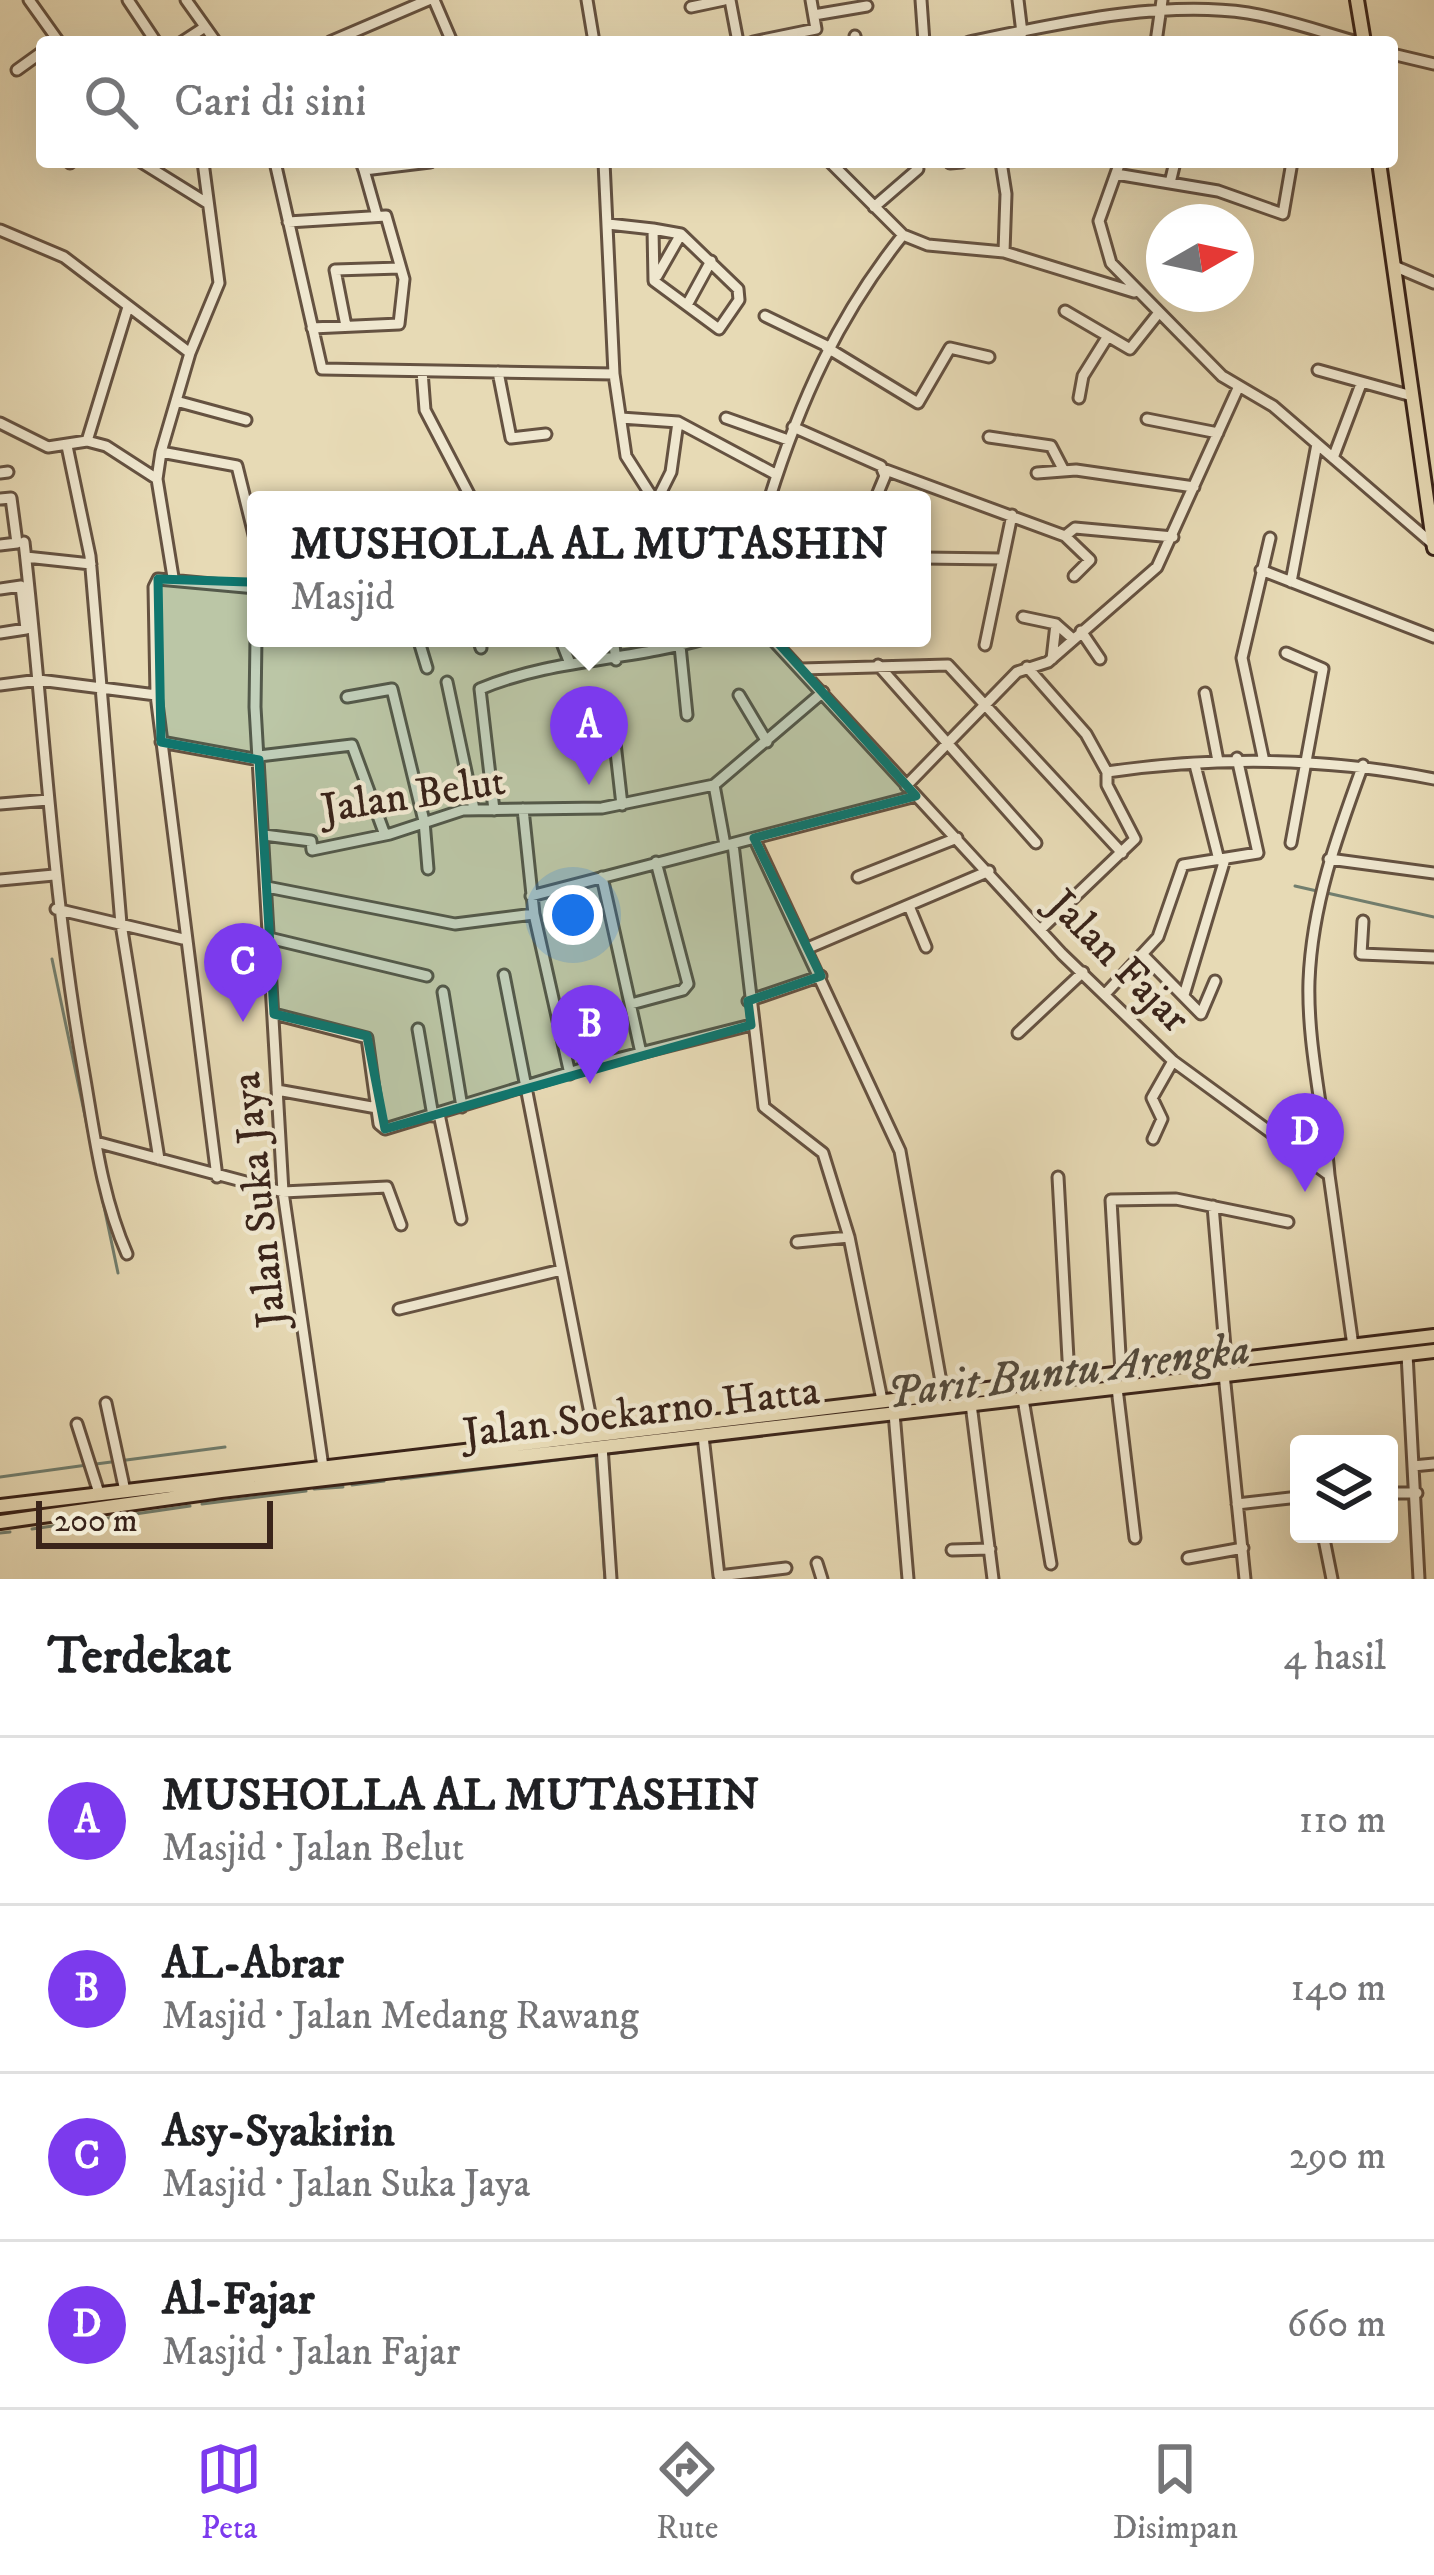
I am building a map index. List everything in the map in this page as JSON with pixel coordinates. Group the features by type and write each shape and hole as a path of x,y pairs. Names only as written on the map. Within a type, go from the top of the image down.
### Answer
{"main road":[{"path":"1357,0 1360,36"},
{"path":"1380,168 1434,542"},
{"name":"Jalan Soekarno Hatta","path":"0,1506 1118,1394 1353,1346 1434,1336"},
{"name":"Jalan Soekarno Hatta","path":"0,1522 323,1467 600,1448 778,1412 1069,1377 1225,1370 1434,1351"},
{"path":"778,1412 780,1428"}],"street":[{"path":"28,0 54,36"},
{"path":"128,0 152,36"},
{"path":"186,0 212,36"},
{"path":"344,36 431,0 449,36"},
{"path":"587,0 593,36"},
{"path":"691,7 727,0 736,36"},
{"path":"783,36 817,29 811,0"},
{"path":"921,0 924,36"},
{"path":"1018,0 1022,32"},
{"path":"1129,0 1131,15"},
{"path":"1002,36 1131,15 1162,5 1237,11 1338,36"},
{"path":"1157,36 1162,5"},
{"path":"814,15 867,6"},
{"path":"191,36 205,27"},
{"path":"1301,36 1303,27"},
{"path":"1398,55 1434,64"},
{"path":"17,70 36,56"},
{"path":"151,168 207,203"},
{"path":"173,578 157,478 161,452 190,353 219,283 203,168"},
{"path":"275,168 322,369 614,374"},
{"path":"364,168 377,216"},
{"path":"604,168 614,374 630,468 649,491"},
{"path":"836,168 902,236 928,244 1004,252 1136,292"},
{"path":"1002,168 1004,252"},
{"path":"1118,168 1100,236 1111,263 1156,316 1239,386 1273,406 1434,542"},
{"path":"1169,183 1173,168"},
{"path":"1116,174 1218,191 1283,214 1291,168"},
{"path":"874,207 918,170"},
{"path":"288,222 377,216 389,220 404,278 399,324 312,328"},
{"path":"608,224 681,234 738,289 740,300 719,329 654,281"},
{"path":"0,230 64,257 190,353"},
{"path":"653,230 654,281"},
{"path":"654,281 681,234"},
{"path":"772,491 827,346 858,291 902,236"},
{"path":"687,305 711,261"},
{"path":"1394,266 1434,284"},
{"path":"346,326 335,270 400,268"},
{"path":"87,441 128,307"},
{"path":"1065,310 1130,349 1156,316"},
{"path":"766,316 827,346 918,403 950,348 989,357"},
{"path":"1079,398 1083,376 1108,336"},
{"path":"1318,370 1412,396"},
{"path":"422,371 424,410 467,491"},
{"path":"499,372 511,438 546,434"},
{"path":"1334,458 1361,384"},
{"path":"906,786 1027,667 1052,659 1157,567 1239,386"},
{"path":"176,400 246,420"},
{"path":"621,418 678,422 777,475"},
{"path":"725,418 788,440"},
{"path":"1147,419 1218,433"},
{"path":"661,491 671,472 678,422"},
{"path":"0,423 40,445 87,441 106,446 157,478"},
{"path":"793,427 884,469 1065,536 1089,558 1074,576"},
{"path":"989,437 1052,446 1063,469"},
{"path":"1291,582 1317,445"},
{"path":"67,446 91,564 121,923 159,1159"},
{"path":"161,452 237,466 247,507"},
{"path":"878,491 884,469"},
{"path":"1037,472 1063,469 1194,487"},
{"path":"0,500 11,498 17,543 0,545"},
{"path":"985,646 1012,515"},
{"path":"1065,536 1082,527 1173,537"},
{"path":"1263,758 1242,658 1270,538"},
{"path":"24,542 56,909 96,1142 111,1214 127,1253"},
{"path":"26,557 91,564"},
{"path":"931,558 1002,560"},
{"path":"1262,571 1434,637"},
{"path":"217,1177 161,742 154,587 158,578 247,587"},
{"path":"0,589 21,586 26,629 0,633"},
{"path":"1022,617 1056,624 1077,635 1100,658"},
{"path":"1052,659 1056,624"},
{"name":"Jalan Suka Jaya","path":"256,647 284,1192 323,1467"},
{"path":"421,647 428,668"},
{"path":"564,647 569,661"},
{"path":"614,647 616,660"},
{"path":"494,810 478,690 569,661 616,660 675,647"},
{"path":"680,647 687,715"},
{"name":"Jalan Fajar","path":"780,647 1040,930 1173,1061 1329,1175"},
{"path":"1286,653 1323,669 1291,843"},
{"path":"801,669 944,662 1122,853"},
{"path":"878,665 1036,843"},
{"path":"1027,667 1086,734 1135,839 1040,930"},
{"path":"0,685 39,680 156,695"},
{"path":"448,682 474,809"},
{"path":"347,697 392,688 424,821 428,869"},
{"name":"Jalan Belut","path":"264,835 311,841 312,850 474,809 622,806 714,785 823,692"},
{"path":"1205,693 1218,761"},
{"path":"739,695 767,742"},
{"path":"599,733 614,734 622,806"},
{"path":"161,742 259,758 352,745 385,835"},
{"path":"1107,992 1158,937 1183,865 1254,856 1258,851 1237,758"},
{"path":"1107,772 1263,758 1363,765 1434,779"},
{"path":"1184,994 1222,859 1195,764"},
{"path":"1353,1346 1310,1006 1319,897 1363,765"},
{"path":"714,785 729,844 764,1107 823,1153 849,1237 882,1400"},
{"path":"531,896 916,796"},
{"path":"0,804 48,800"},
{"path":"523,809 534,914 570,1074"},
{"path":"754,838 900,1151 944,1393"},
{"path":"859,878 957,838"},
{"path":"1329,859 1434,873"},
{"path":"631,1004 683,990 688,984 656,862"},
{"path":"808,949 989,871"},
{"path":"0,880 54,874"},
{"path":"602,877 641,1053"},
{"path":"267,887 455,924 534,914"},
{"path":"909,905 926,947"},
{"path":"56,909 183,940"},
{"path":"1363,921 1361,954 1434,957"},
{"path":"269,938 427,976"},
{"path":"1142,954 1202,1014 1216,981"},
{"path":"1018,1033 1083,973"},
{"path":"504,975 600,1448 611,1579"},
{"path":"748,1001 821,976"},
{"path":"443,992 462,1107"},
{"path":"274,1014 365,1036 382,1129 751,1025"},
{"path":"418,1029 461,1219"},
{"path":"1153,1139 1162,1119 1152,1098 1173,1061"},
{"path":"278,1090 377,1108"},
{"path":"96,1142 284,1192 387,1186 401,1225"},
{"path":"1058,1178 1069,1377"},
{"path":"1121,1372 1108,1213 1112,1200 1213,1206 1288,1222"},
{"path":"1213,1206 1245,1579"},
{"path":"797,1242 849,1237"},
{"path":"399,1309 561,1270"},
{"path":"1407,1356 1419,1579"},
{"path":"1118,1394 1135,1538"},
{"path":"106,1403 125,1491"},
{"path":"1023,1404 1052,1564"},
{"path":"972,1410 993,1579"},
{"path":"894,1415 908,1579"},
{"path":"77,1424 99,1493"},
{"path":"703,1436 719,1576 786,1568"},
{"path":"1413,1466 1434,1464"},
{"path":"1398,1492 1434,1487"},
{"path":"1237,1504 1290,1498"},
{"path":"1326,1543 1332,1579"},
{"path":"1188,1558 1243,1548"},
{"path":"952,1550 990,1549"},
{"path":"817,1563 822,1579"}],"highlighted area":[{"path":"672,525 916,796 754,838 821,976 748,1001 751,1025 385,1129 367,1036 274,1014 259,760 161,742 158,579 373,586"}],"waterway":[{"path":"1295,886 1317,891"},
{"path":"1327,893 1434,917"},
{"path":"52,959 118,1273"},
{"name":"Parit Buntu Arengka","path":"1027,1404 1077,1398"},
{"name":"Parit Buntu Arengka","path":"956,1412 1018,1405"},
{"name":"Parit Buntu Arengka","path":"674,1445 700,1442"},
{"path":"96,1464 225,1447"},
{"name":"Parit Buntu Arengka","path":"401,1479 665,1447"},
{"path":"596,1456 605,1579"},
{"path":"0,1477 87,1465"},
{"name":"Parit Buntu Arengka","path":"352,1485 384,1481"},
{"name":"Parit Buntu Arengka","path":"314,1489 343,1487"},
{"name":"Parit Buntu Arengka","path":"202,1504 306,1491"},
{"name":"Parit Buntu Arengka","path":"32,1529 190,1506"},
{"name":"Parit Buntu Arengka","path":"0,1533 10,1532"}],"place":[{"name":"MUSHOLLA AL MUTASHIN","path":"589,785"},
{"name":"Asy-Syakirin","path":"243,1022"},
{"name":"AL-Abrar","path":"590,1084"},
{"name":"Al-Fajar","path":"1305,1192"}]}
